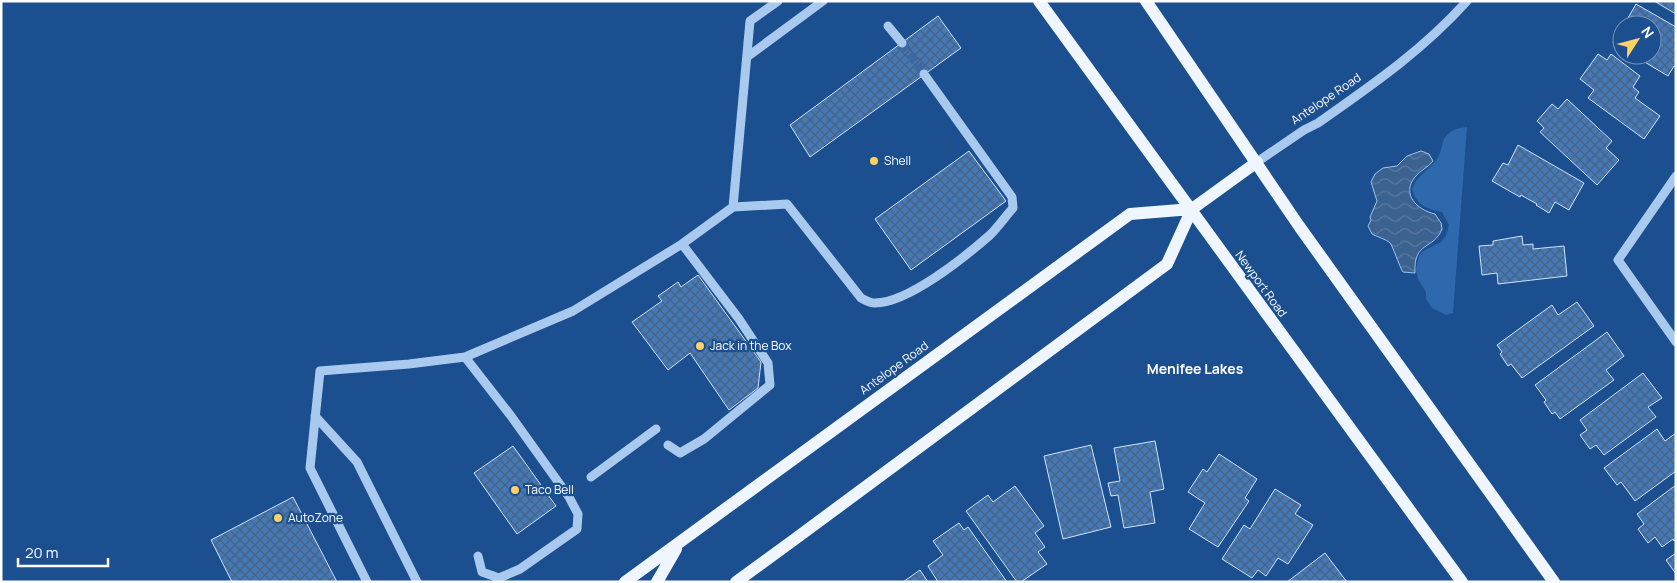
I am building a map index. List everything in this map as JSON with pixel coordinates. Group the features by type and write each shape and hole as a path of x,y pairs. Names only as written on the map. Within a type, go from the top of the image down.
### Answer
{"main road":[{"name":"Newport Road","path":"1039,1 1462,582"},
{"path":"1146,1 1299,226 1554,582"},
{"name":"Antelope Road","path":"736,582 796,540 1167,264 1192,209 1257,162"},
{"name":"Antelope Road","path":"625,582 1130,214 1192,209"},
{"path":"658,582 678,545"}],"street":[{"path":"733,207 750,21 778,1"},
{"path":"746,57 823,1"},
{"name":"Antelope Road","path":"1257,162 1304,130 1318,123 1394,70 1447,24 1467,1"},
{"path":"888,26 902,43"},
{"path":"367,582 310,468 320,371 409,364 465,357 573,311 682,244 733,207 787,204 849,285 861,298 873,304 893,300 917,289 956,262 990,234 1013,208 1012,197 924,74"},
{"path":"1676,176 1618,260 1676,342"},
{"path":"668,445 680,453 696,444 770,384 768,363 739,319 682,244"},
{"path":"465,357 569,496 578,514 577,529 520,569 499,578 482,572 478,556"},
{"path":"315,416 357,462 417,582"},
{"path":"591,477 656,429"}],"shaded area":[{"path":"1467,127 1453,313 1446,315 1432,308 1426,299 1426,292 1418,279 1416,270 1419,256 1423,251 1441,242 1446,236 1449,225 1442,212 1427,208 1419,203 1412,189 1418,179 1436,160 1444,139 1448,134"}],"water":[{"path":"1421,151 1429,154 1433,161 1415,177 1411,183 1410,195 1422,209 1435,214 1441,223 1442,229 1438,236 1417,256 1415,273 1403,272 1390,243 1372,234 1368,226 1377,201 1371,182 1375,174 1383,168 1397,166 1407,156"}],"building":[{"path":"1654,1 1676,1 1676,14"},
{"path":"1636,4 1655,15 1630,15"},
{"path":"938,16 961,48 810,157 790,125"},
{"path":"1662,19 1676,27 1676,68 1674,66 1668,76 1650,65 1662,65"},
{"path":"1598,54 1607,60 1611,54 1612,65 1626,65 1640,76 1633,87 1639,92 1635,98 1660,116 1644,139 1588,98 1594,90 1580,79"},
{"path":"1567,99 1612,141 1606,148 1619,160 1597,185 1540,132 1544,128 1537,121 1552,104 1558,109"},
{"path":"1518,145 1584,183 1569,210 1555,202 1549,213 1521,195 1520,197 1492,181 1503,163 1508,165"},
{"path":"969,151 1006,201 911,270 875,219"},
{"path":"1522,236 1523,245 1533,244 1533,249 1564,246 1567,276 1498,284 1497,273 1482,275 1479,246 1493,245 1493,241"},
{"path":"698,275 761,362 758,388 729,410 690,353 668,370 632,322 662,301 658,296 678,282 681,287"},
{"path":"1577,302 1594,326 1522,378 1511,364 1508,366 1500,354 1502,352 1497,345 1552,305 1558,315"},
{"path":"1607,332 1624,356 1606,370 1614,380 1560,419 1555,412 1552,414 1544,402 1546,400 1535,385"},
{"path":"1643,373 1662,398 1648,407 1656,417 1604,455 1596,445 1590,449 1580,435 1587,430 1580,420"},
{"path":"1657,429 1665,441 1676,433 1676,471 1635,501 1621,482 1617,485 1604,468"},
{"path":"1155,441 1164,489 1150,492 1155,523 1124,528 1118,495 1111,496 1108,483 1120,481 1114,448"},
{"path":"1091,445 1111,527 1063,539 1044,456"},
{"name":"Taco Bell","path":"513,446 556,506 517,534 474,473"},
{"path":"1219,454 1257,479 1245,498 1249,501 1218,547 1189,529 1205,503 1188,492 1203,469 1207,472"},
{"path":"1676,485 1676,540 1674,541 1673,539 1662,547 1655,537 1648,543 1638,529 1644,524 1637,514"},
{"path":"1015,486 1044,526 1035,533 1045,547 1038,552 1047,564 1021,582 1017,582 966,511 988,495 993,502"},
{"path":"1275,489 1301,505 1295,514 1313,525 1288,564 1278,558 1266,576 1258,570 1252,578 1222,559 1244,525 1250,529"},
{"name":"AutoZone","path":"293,497 337,582 232,582 211,540"},
{"path":"959,523 964,530 968,527 1007,582 938,582 928,566 943,555 933,541"},
{"path":"1325,553 1347,582 1287,582"},
{"path":"1676,553 1676,574 1666,560"},
{"path":"920,570 928,582 903,582"}],"tunnel":[{"path":"902,43 924,74"}],"place":[{"name":"Shell","path":"874,161"},
{"name":"Jack in the Box","path":"700,346"},
{"name":"Taco Bell","path":"515,490"},
{"name":"AutoZone","path":"278,518"}],"district":[{"name":"Menifee Lakes","path":"1195,369"}]}
